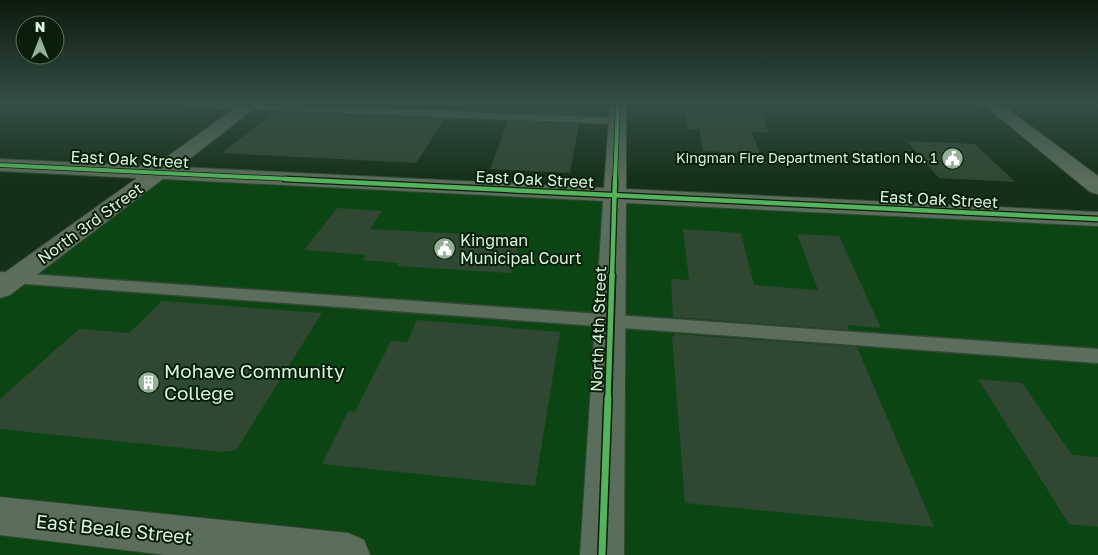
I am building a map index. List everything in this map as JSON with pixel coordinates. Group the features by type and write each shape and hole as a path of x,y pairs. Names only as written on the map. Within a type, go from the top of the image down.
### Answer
{"street":[{"name":"North 3rd Street","path":"5,281 216,130"},
{"name":"North 4th Street","path":"602,555 617,130"},
{"path":"1025,130 1098,186"},
{"name":"East Oak Street","path":"0,165 1098,219"},
{"name":"East Beale Street","path":"0,516 206,547 348,555"}],"lane":[{"path":"5,281 611,320 1098,356"}],"shaded area":[{"path":"158,172 1098,219 1098,555 0,555 0,277"}],"building":[{"path":"251,130 438,130 416,163 222,153"},
{"path":"505,130 578,130 570,173 490,169"},
{"path":"699,130 768,130 769,133 752,132 760,154 703,151"},
{"name":"Kingman Fire Department Station No. 1","path":"907,141 975,144 1015,182 939,178"},
{"name":"Kingman Municipal Court","path":"337,208 382,211 370,229 521,237 511,273 397,266 399,263 362,260 366,255 304,250"},
{"path":"683,229 741,233 754,285 818,290 797,234 839,236 881,328 847,325 849,330 673,317 671,279 689,280"},
{"path":"162,301 322,313 236,450 222,452 0,429 0,399 79,329 129,333"},
{"path":"417,320 560,332 535,486 322,464 348,411 355,412 391,341 407,342"},
{"path":"674,334 857,347 934,527 685,503 672,336 674,337"},
{"path":"978,379 1022,383 1072,455 1098,457 1098,527 1069,524"}],"cycle path":[{"path":"602,555 617,130"},
{"path":"0,165 1098,219"}],"place":[{"name":"Kingman Fire Department Station No. 1","path":"953,158"},
{"name":"Kingman Municipal Court","path":"444,249"},
{"name":"Mohave Community College","path":"148,382"}]}
